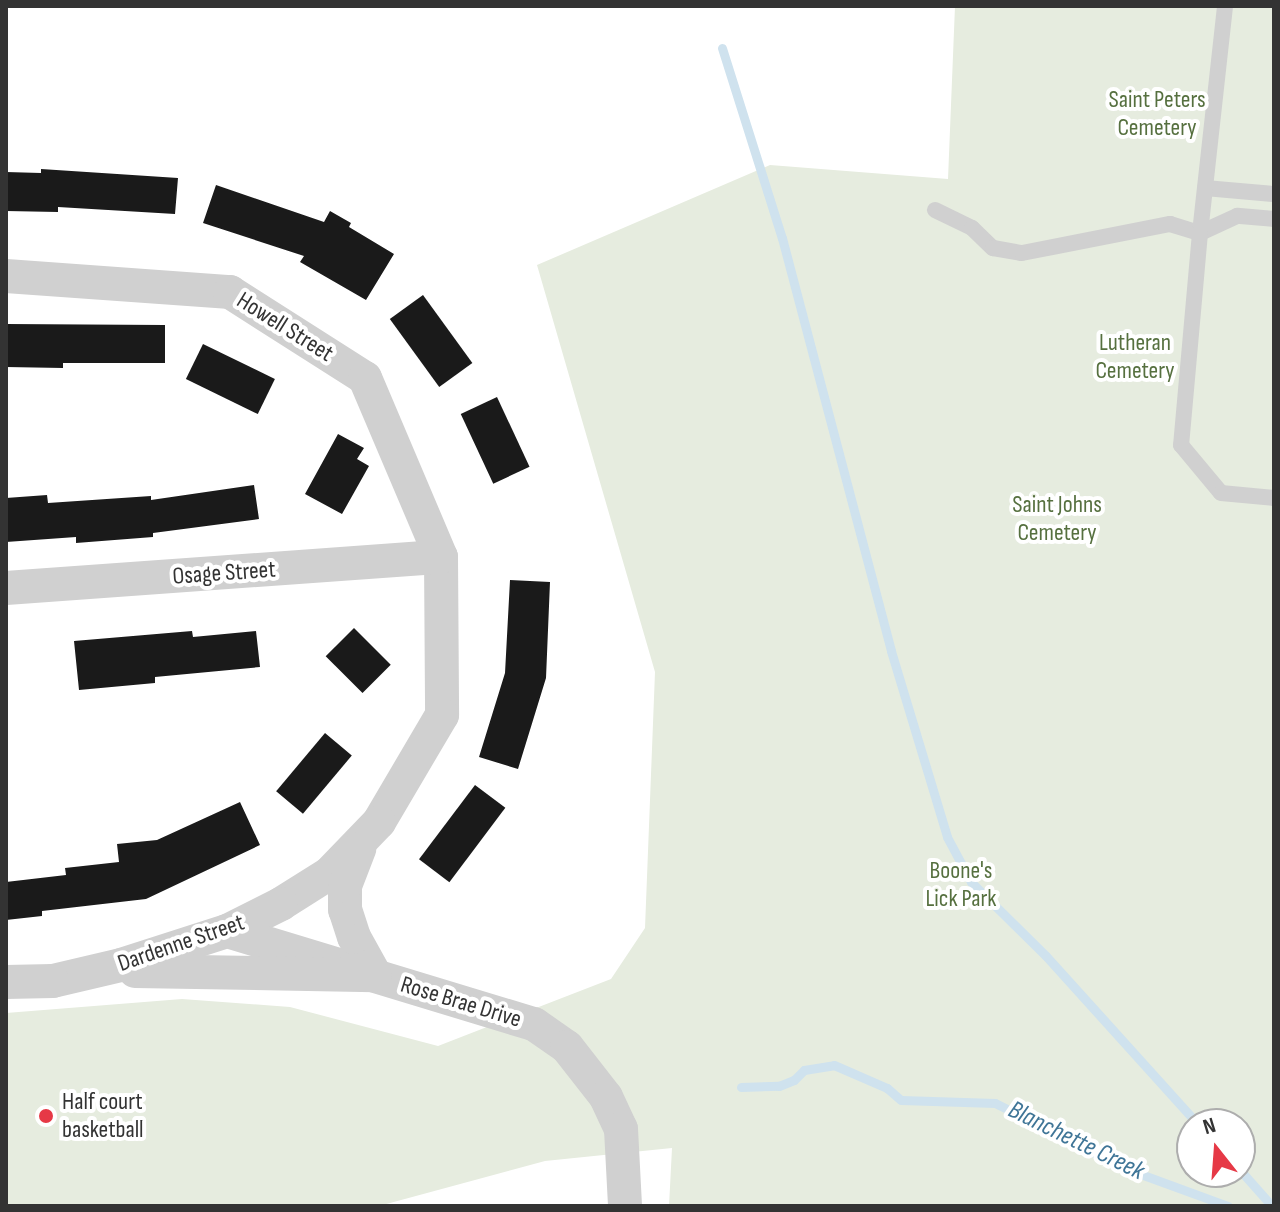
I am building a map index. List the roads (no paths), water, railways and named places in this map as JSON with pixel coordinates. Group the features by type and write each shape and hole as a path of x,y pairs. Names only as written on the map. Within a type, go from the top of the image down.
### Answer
{"street":[{"name":"Howell Street","path":"6,276 230,292 365,378 441,557"},
{"name":"Osage Street","path":"6,588 441,557"},
{"name":"Dardenne Street","path":"6,982 53,981 101,970 227,931 330,873 379,822 442,715 441,557"},
{"path":"101,970 375,975 354,937 345,910 345,886 363,838"},
{"name":"Rose Brae Drive","path":"227,931 534,1024 567,1047 606,1097 621,1129 625,1206"}],"lane":[{"path":"1225,6 1181,445 1221,493 1274,498"},
{"path":"1205,188 1274,194"},
{"path":"935,210 972,228 993,248 1022,253 1170,224 1200,233 1237,216 1274,219"}],"waterway":[{"path":"722,48 782,238 891,651 947,837 971,882 1046,956 1184,1108"},
{"name":"Blanchette Creek","path":"741,1087 779,1086 794,1080 804,1070 834,1065 887,1088 901,1100 995,1103 1124,1168 1228,1206"},
{"path":"1256,1188 1272,1206"}],"place":[{"name":"Half court basketball","path":"46,1116"}],"park label":[{"name":"Saint Peters Cemetery","path":"1157,114"},
{"name":"Lutheran Cemetery","path":"1135,357"},
{"name":"Saint Johns Cemetery","path":"1057,519"},
{"name":"Boone's Lick Park","path":"961,885"}]}
